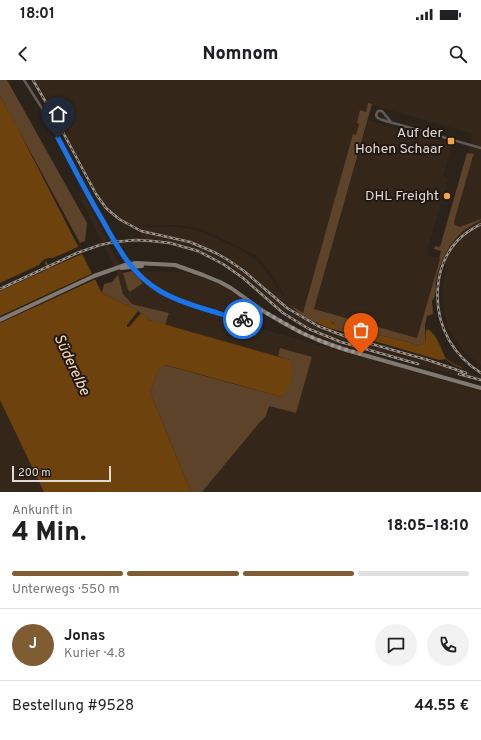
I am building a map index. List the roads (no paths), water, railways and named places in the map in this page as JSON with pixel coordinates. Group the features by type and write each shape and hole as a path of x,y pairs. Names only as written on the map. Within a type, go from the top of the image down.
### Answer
{"main road":[{"path":"0,320 94,276 111,270 123,267 160,265 186,269 220,282 249,300 263,311 302,333 331,345 481,388"}],"street":[{"path":"24,80 47,116 119,251 130,265 148,283 165,294 180,301 242,319 253,316 255,318 263,311"},
{"path":"391,122 382,111 378,111 376,115 377,117 391,122 481,148"},
{"path":"249,300 254,309 253,316"}],"water":[{"name":"Süderelbe","path":"0,96 102,293 138,311 127,327 129,327 141,313 149,320 290,360 293,373 289,386 282,397 166,365 159,367 150,392 191,492 44,492 0,400"},
{"path":"328,319 341,329 353,327 365,329 375,334 409,342 417,346 425,343 426,331 428,329 437,339 446,359 439,360 326,327 317,323 317,321"}],"waterway":[{"path":"446,359 462,368"}],"railway":[{"path":"33,80 96,194 106,208 119,219 141,231 190,242 216,253 244,271 287,308 318,326 347,337 428,360 466,373"},
{"path":"481,224 463,235 450,251 444,262 438,288 440,315 443,328 449,340 463,359 481,373"},
{"path":"0,289 77,253 100,245 136,240 170,243 198,251 223,264 243,278 283,313 309,329 341,342 418,364"},
{"path":"459,374 481,380"}],"place":[{"name":"Auf der Hohen Schaar","path":"451,141"},
{"name":"DHL Freight","path":"447,196"}]}
